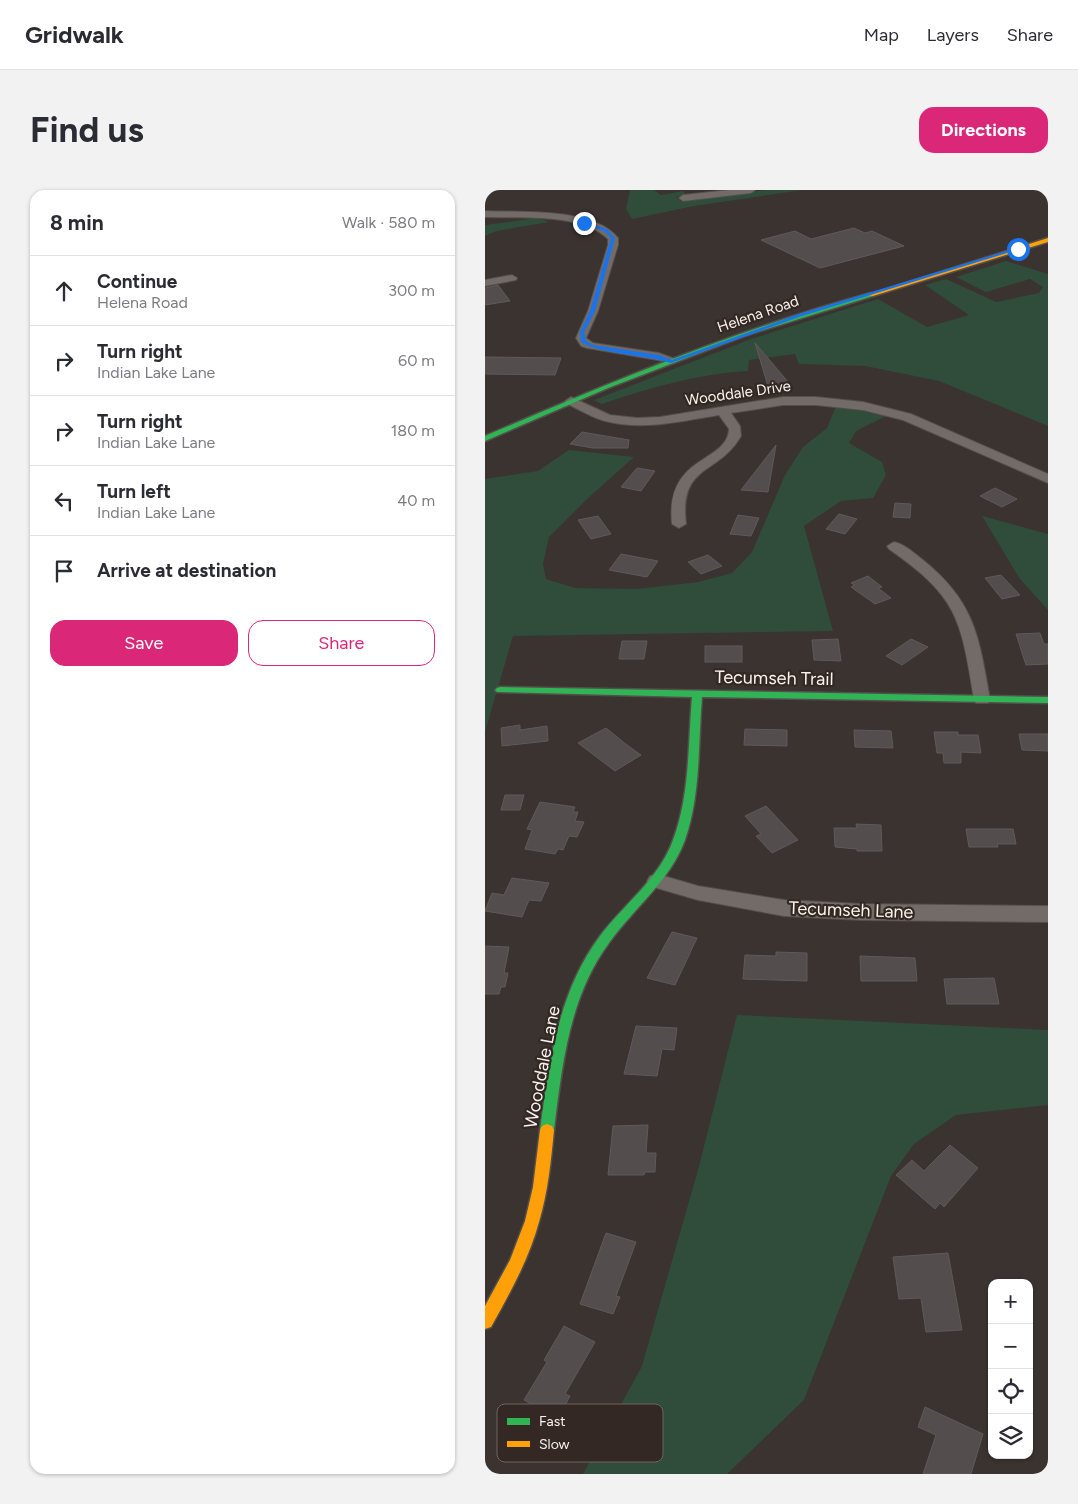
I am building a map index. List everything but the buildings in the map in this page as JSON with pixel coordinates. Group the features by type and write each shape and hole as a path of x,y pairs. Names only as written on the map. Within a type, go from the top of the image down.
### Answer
{"street":[{"path":"683,198 751,190"},
{"path":"485,214 532,215 584,223 605,230 613,238 593,311 582,332 583,342 591,346 659,356 671,361"},
{"path":"485,222 532,215"},
{"name":"Helena Road","path":"485,439 671,361 801,315 1048,240"},
{"path":"485,283 512,278"},
{"name":"Wooddale Drive","path":"571,402 607,418 637,422 660,421 769,402 799,400 848,403 881,409 923,423 1048,479"},
{"path":"679,524 677,508 686,479 726,448 735,436 735,429 722,410"},
{"path":"894,546 923,568 957,604 971,641 982,699"},
{"name":"Tecumseh Trail","path":"500,690 1048,700"},
{"name":"Wooddale Lane","path":"485,1320 495,1304 530,1228 535,1209 552,1091 565,1024 572,1000 591,960 606,939 657,881 682,833 697,694"},
{"name":"Tecumseh Lane","path":"657,881 698,893 784,908 861,912 1048,914"}],"green space":[{"path":"630,190 654,190 661,195 683,191 686,195 676,197 680,201 766,190 802,190 694,206 632,219 626,209"},
{"path":"537,218 549,222 497,231 485,236 485,225"},
{"path":"1006,261 1048,274 1048,426 939,381 865,366 799,364 795,354 749,360 748,371 710,375 673,383 602,404 594,400 751,339 878,299 927,327 969,315 925,285 946,279 996,302 1039,293 1043,287 1030,279 986,292 956,277"},
{"path":"836,406 863,408 886,416 856,431 849,443 882,462 886,475 873,498 841,501 804,526 833,631 513,636 485,732 485,479 538,471 569,450 634,457 586,500 549,537 543,564 546,579 575,588 637,589 698,582 732,573 752,552 785,475 803,447 827,428"},
{"path":"982,516 1048,534 1048,610 1020,579"},
{"path":"737,1015 1048,1030 1048,1105 956,1115 914,1144 891,1176 804,1400 727,1474 583,1474 590,1462 663,1462 663,1404 621,1404 642,1366 698,1170"}],"traffic: fast":[{"path":"485,439 606,387 742,335 871,295"},
{"path":"500,690 1048,700"},
{"path":"547,1130 563,1031 579,984 604,940 655,881 672,855 679,840 688,805 697,694"}],"traffic: slow":[{"path":"871,295 1048,240"},
{"path":"485,1321 515,1266 532,1221 540,1187 547,1130"}],"route":[{"path":"584,223 605,230 612,235 613,245 593,311 582,332 581,338 583,342 591,346 659,356 671,361 801,315 1018,249"}]}
